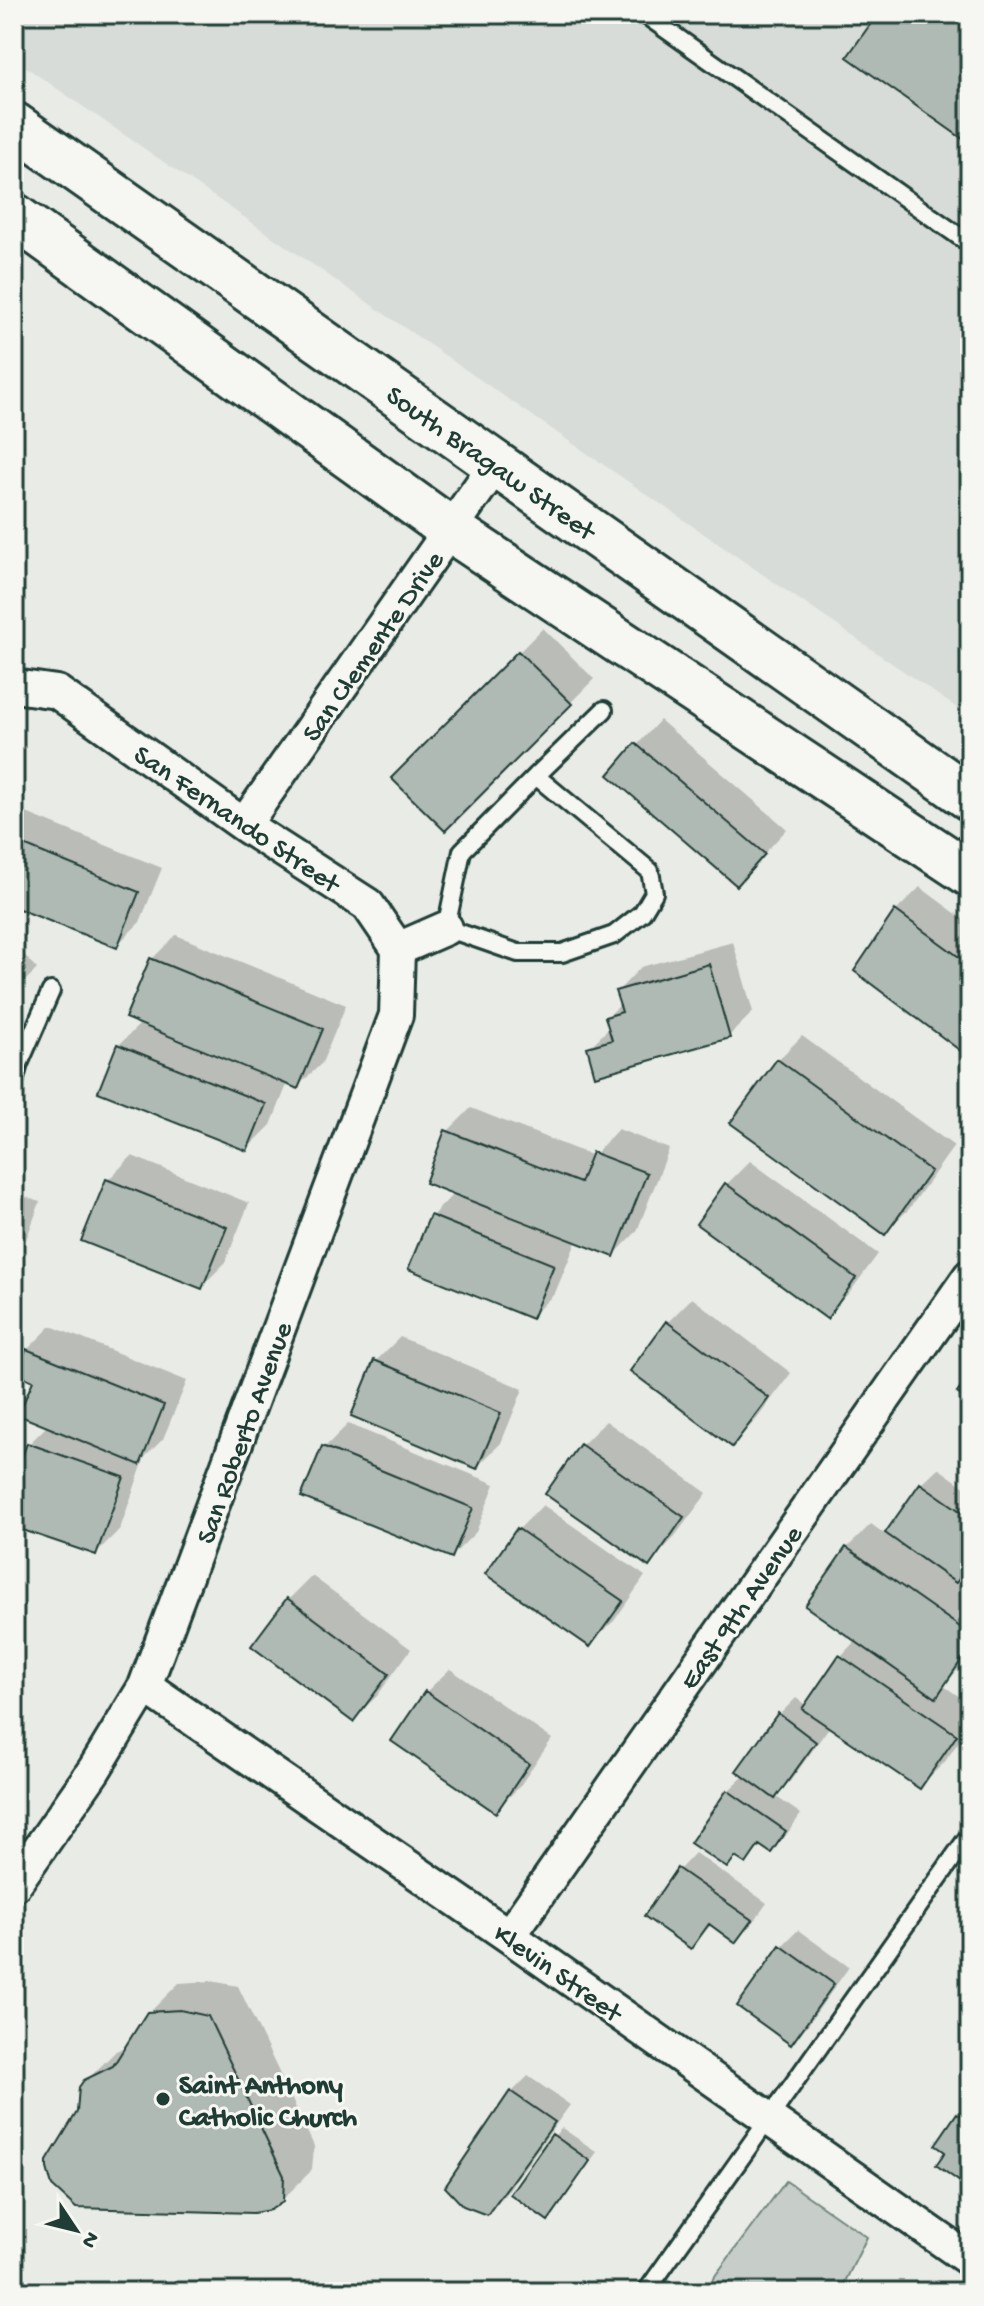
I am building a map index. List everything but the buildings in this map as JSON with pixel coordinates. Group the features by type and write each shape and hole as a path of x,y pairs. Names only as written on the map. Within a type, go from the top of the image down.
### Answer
{"main road":[{"name":"South Bragaw Street","path":"14,125 970,798"},
{"path":"14,216 451,530 970,874"}],"street":[{"name":"San Clemente Drive","path":"244,825 496,464"},
{"name":"San Fernando Street","path":"14,686 57,692 244,825 368,905 398,949"},
{"path":"398,949 446,928"},
{"name":"San Roberto Avenue","path":"14,1885 94,1770 145,1686 396,1015 398,949"},
{"name":"East 9th Avenue","path":"509,1936 970,1276"},
{"name":"Klevin Street","path":"145,1686 509,1936 970,2260"}],"lane":[{"path":"644,14 970,244"},
{"path":"536,776 650,871 654,893 642,913 614,935 562,953 518,953 446,928 462,851 536,776 604,710"},
{"path":"14,1082 17,1063 51,991"},
{"path":"646,2292 970,1834"}],"shaded area":[{"path":"14,14 970,14 970,717 14,59"},
{"path":"786,2181 867,2237 840,2292 703,2292"}],"place":[{"name":"Saint Anthony Catholic Church","path":"163,2099"}]}
